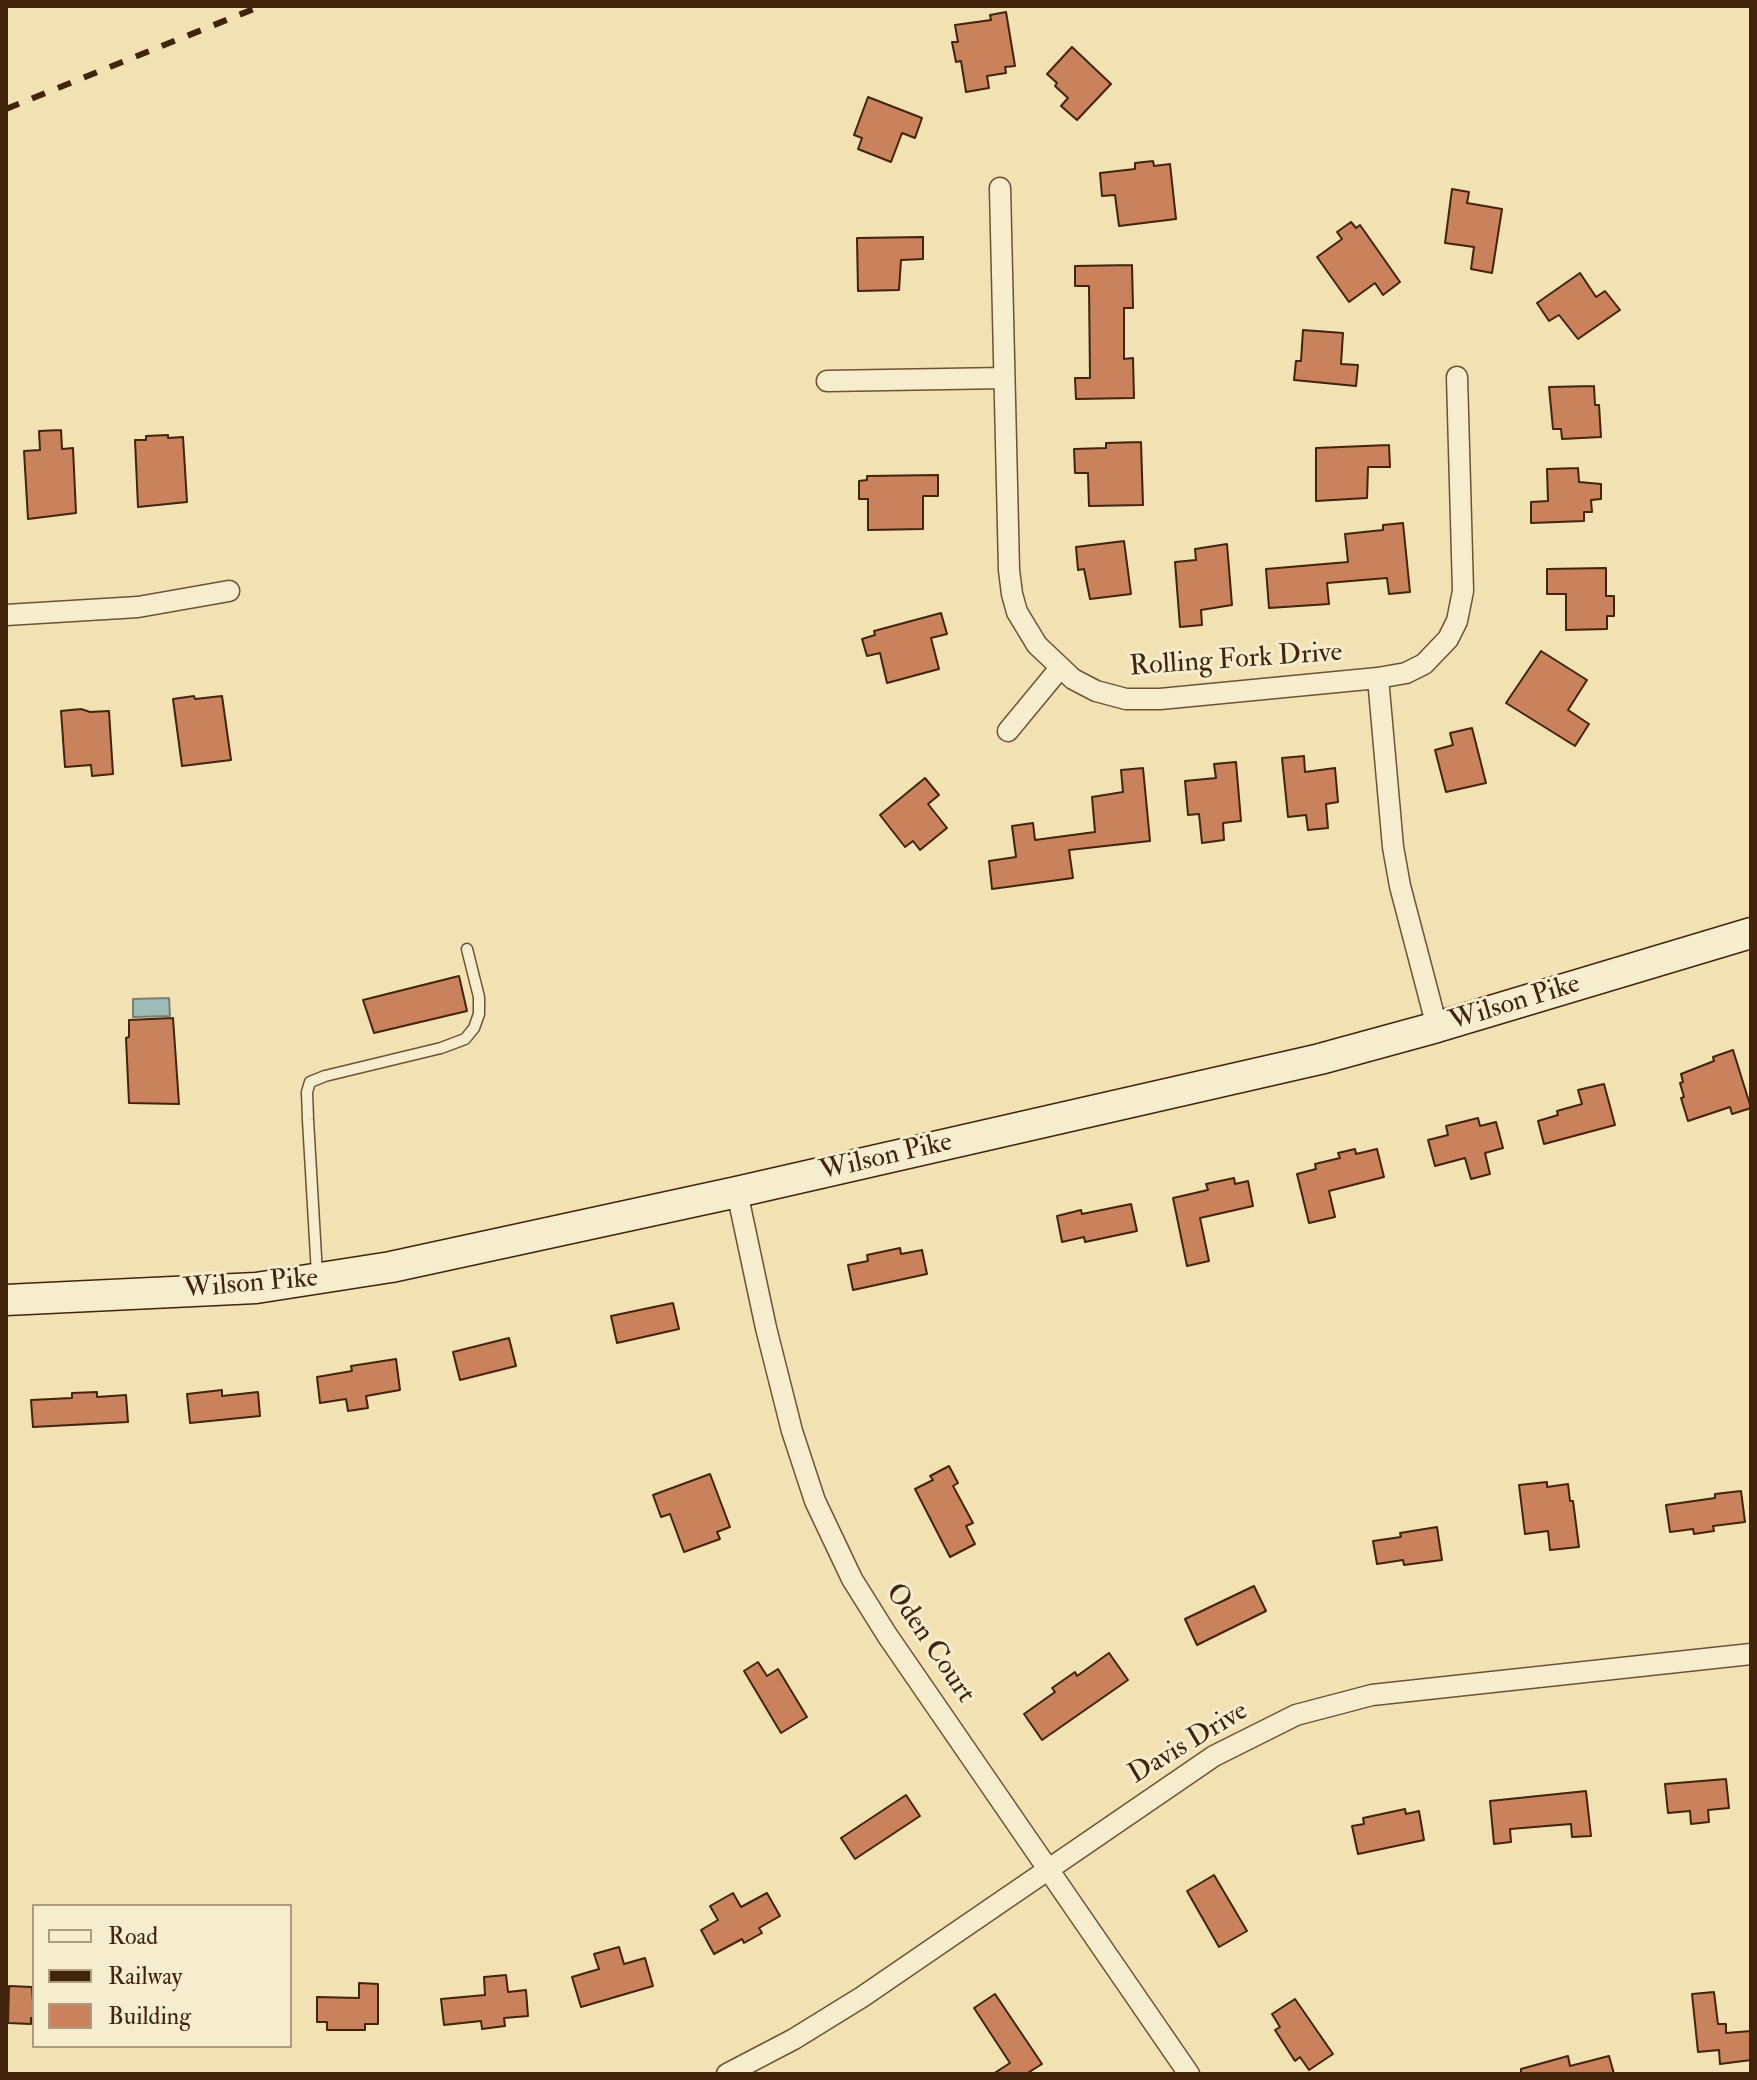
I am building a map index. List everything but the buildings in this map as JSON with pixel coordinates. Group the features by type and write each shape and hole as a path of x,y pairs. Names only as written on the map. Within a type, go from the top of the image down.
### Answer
{"main road":[{"name":"Wilson Pike","path":"6,1300 256,1288 391,1267 737,1192 1320,1059 1751,933"}],"street":[{"name":"Rolling Fork Drive","path":"1000,188 1012,594 1027,630 1060,668 1096,691 1146,700 1378,678 1406,673 1424,664 1448,639 1461,609 1457,377"},
{"path":"827,381 1004,378"},
{"path":"6,615 138,607 229,591"},
{"path":"1008,731 1060,668"},
{"path":"1378,678 1393,847 1400,886 1437,1027"},
{"name":"Oden Court","path":"737,1192 792,1431 815,1501 852,1579 887,1635 1189,2074"},
{"name":"Davis Drive","path":"727,2074 794,2039 862,1997 1214,1756 1299,1714 1372,1695 1751,1654"}],"lane":[{"path":"317,1280 307,1092 310,1082 465,1039 474,1028 479,1014 479,997 467,949"}],"water":[{"path":"169,998 170,1016 133,1017 133,999"}],"railway":[{"path":"6,109 261,6"}]}
